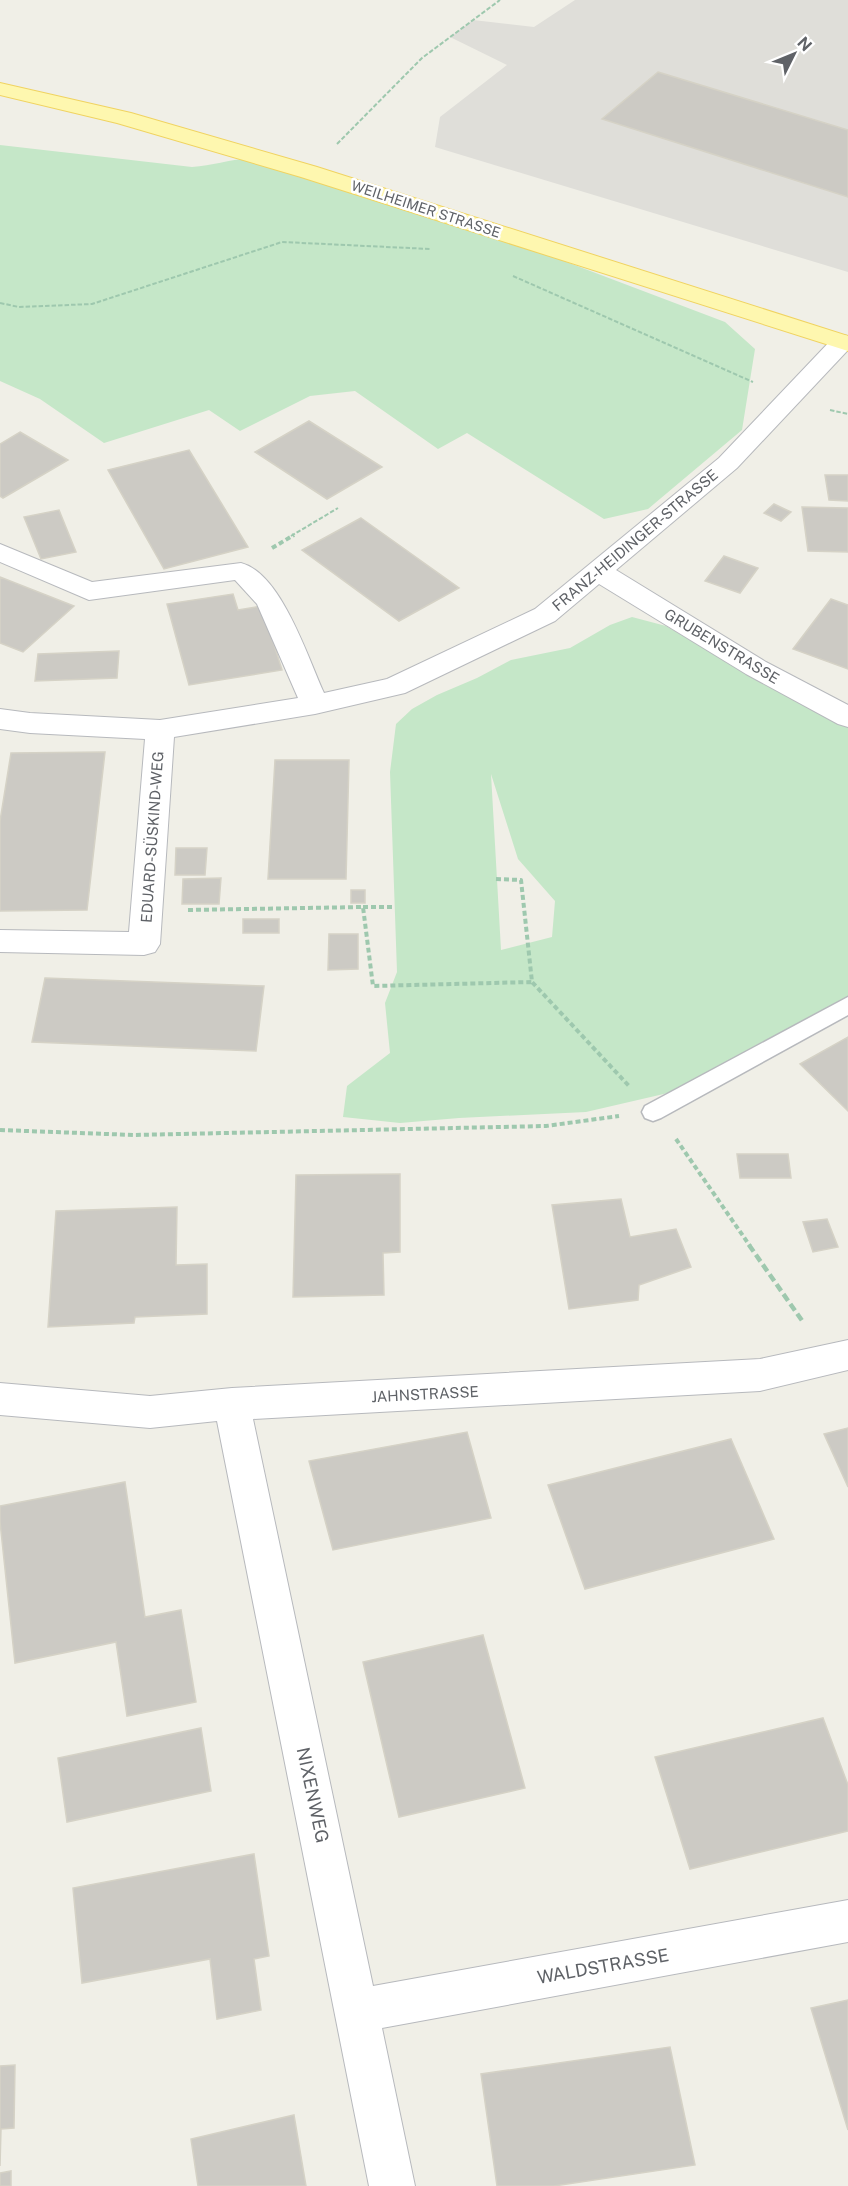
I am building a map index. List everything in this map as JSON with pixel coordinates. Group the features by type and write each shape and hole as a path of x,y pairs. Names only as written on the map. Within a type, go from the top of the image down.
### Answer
{"main road":[{"name":"WEILHEIMER STRASSE","path":"0,89 123,118 309,172 845,343"}],"street":[{"name":"FRANZ-HEIDINGER-STRASSE","path":"0,719 30,723 160,730 315,705 395,686 545,615 728,463 845,343"},
{"path":"0,552 89,591 241,571 269,600 315,705"},
{"name":"GRUBENSTRASSE","path":"598,571 756,668 848,717"},
{"name":"EDUARD-SÜSKIND-WEG","path":"0,941 144,944 160,730"},
{"name":"JAHNSTRASSE","path":"0,1399 150,1412 232,1404 760,1375 848,1355"},
{"name":"NIXENWEG","path":"232,1404 392,2186"},
{"name":"WALDSTRASSE","path":"357,2011 848,1921"}],"lane":[{"path":"653,1112 848,1005"}],"path":[{"path":"309,172 422,58 500,0"},
{"path":"0,303 19,307 92,304 282,242 431,249"},
{"path":"508,274 789,398"},
{"path":"241,571 258,556 338,508"},
{"path":"496,879 521,880 532,982 667,1127 780,1289"},
{"path":"146,910 394,907"},
{"path":"363,908 373,986 532,982"},
{"path":"0,1130 134,1135 546,1126 653,1112"}],"shaded area":[{"path":"575,0 848,0 848,272 435,147 440,117 507,65 450,37 473,20 534,27"}],"green space":[{"path":"0,145 192,167 249,159 461,222 725,322 755,349 742,430 648,509 604,519 467,433 438,449 355,391 310,396 240,431 209,410 104,443 40,399 0,381"},
{"path":"632,617 666,626 724,659 848,723 848,997 668,1093 586,1112 400,1123 343,1117 347,1086 390,1053 385,1003 397,972 390,772 396,724 412,709 437,695 511,660 570,648 610,625","holes":["491,774 518,859 555,901 552,937 501,950"]}],"building":[{"path":"658,72 848,130 848,197 602,119"},
{"path":"309,421 382,467 327,499 255,452"},
{"path":"20,432 68,460 3,498 0,496 0,444"},
{"path":"189,450 248,547 164,569 108,470"},
{"path":"825,475 848,475 848,501 829,500"},
{"path":"774,504 791,512 781,521 764,513"},
{"path":"802,507 848,508 848,552 808,551"},
{"path":"59,510 76,552 41,559 24,517"},
{"path":"361,518 459,588 399,621 302,550"},
{"path":"724,556 758,568 740,593 705,581"},
{"path":"0,577 74,606 23,652 0,643"},
{"path":"233,594 238,610 262,606 282,670 189,685 167,604"},
{"path":"831,599 848,605 848,669 793,649"},
{"path":"119,651 117,678 35,681 38,654"},
{"path":"105,752 87,910 0,911 0,821 11,753"},
{"path":"275,760 349,760 346,879 268,879"},
{"path":"176,848 207,848 205,875 175,875"},
{"path":"221,878 219,904 182,904 183,879"},
{"path":"351,890 365,890 365,903 351,903"},
{"path":"243,919 279,919 279,933 243,933"},
{"path":"329,934 358,934 358,969 328,970"},
{"path":"45,978 264,986 256,1051 32,1042"},
{"path":"848,1037 848,1111 800,1064"},
{"path":"737,1154 788,1154 791,1178 740,1178"},
{"path":"400,1174 400,1252 383,1253 384,1295 293,1297 296,1175"},
{"path":"621,1199 630,1237 676,1229 691,1267 639,1285 638,1300 569,1309 552,1205"},
{"path":"177,1207 176,1265 207,1264 207,1314 135,1317 134,1323 48,1327 56,1211"},
{"path":"827,1219 838,1247 813,1252 803,1222"},
{"path":"848,1428 848,1487 824,1434"},
{"path":"467,1432 491,1518 333,1550 309,1461"},
{"path":"731,1439 774,1539 585,1589 548,1485"},
{"path":"125,1482 145,1617 181,1610 196,1702 127,1716 116,1642 15,1663 0,1522 0,1506"},
{"path":"483,1635 525,1788 399,1817 363,1662"},
{"path":"823,1718 848,1785 848,1831 690,1869 655,1757"},
{"path":"201,1728 211,1791 67,1822 58,1758"},
{"path":"254,1854 269,1956 254,1959 261,2010 217,2019 210,1959 82,1983 73,1888"},
{"path":"848,2000 848,2130 811,2008"},
{"path":"670,2047 695,2165 554,2186 497,2186 481,2074"},
{"path":"15,2065 14,2128 1,2129 0,2166 0,2066"},
{"path":"294,2115 306,2186 198,2186 191,2139"},
{"path":"11,2171 11,2186 0,2186 0,2173"}]}
